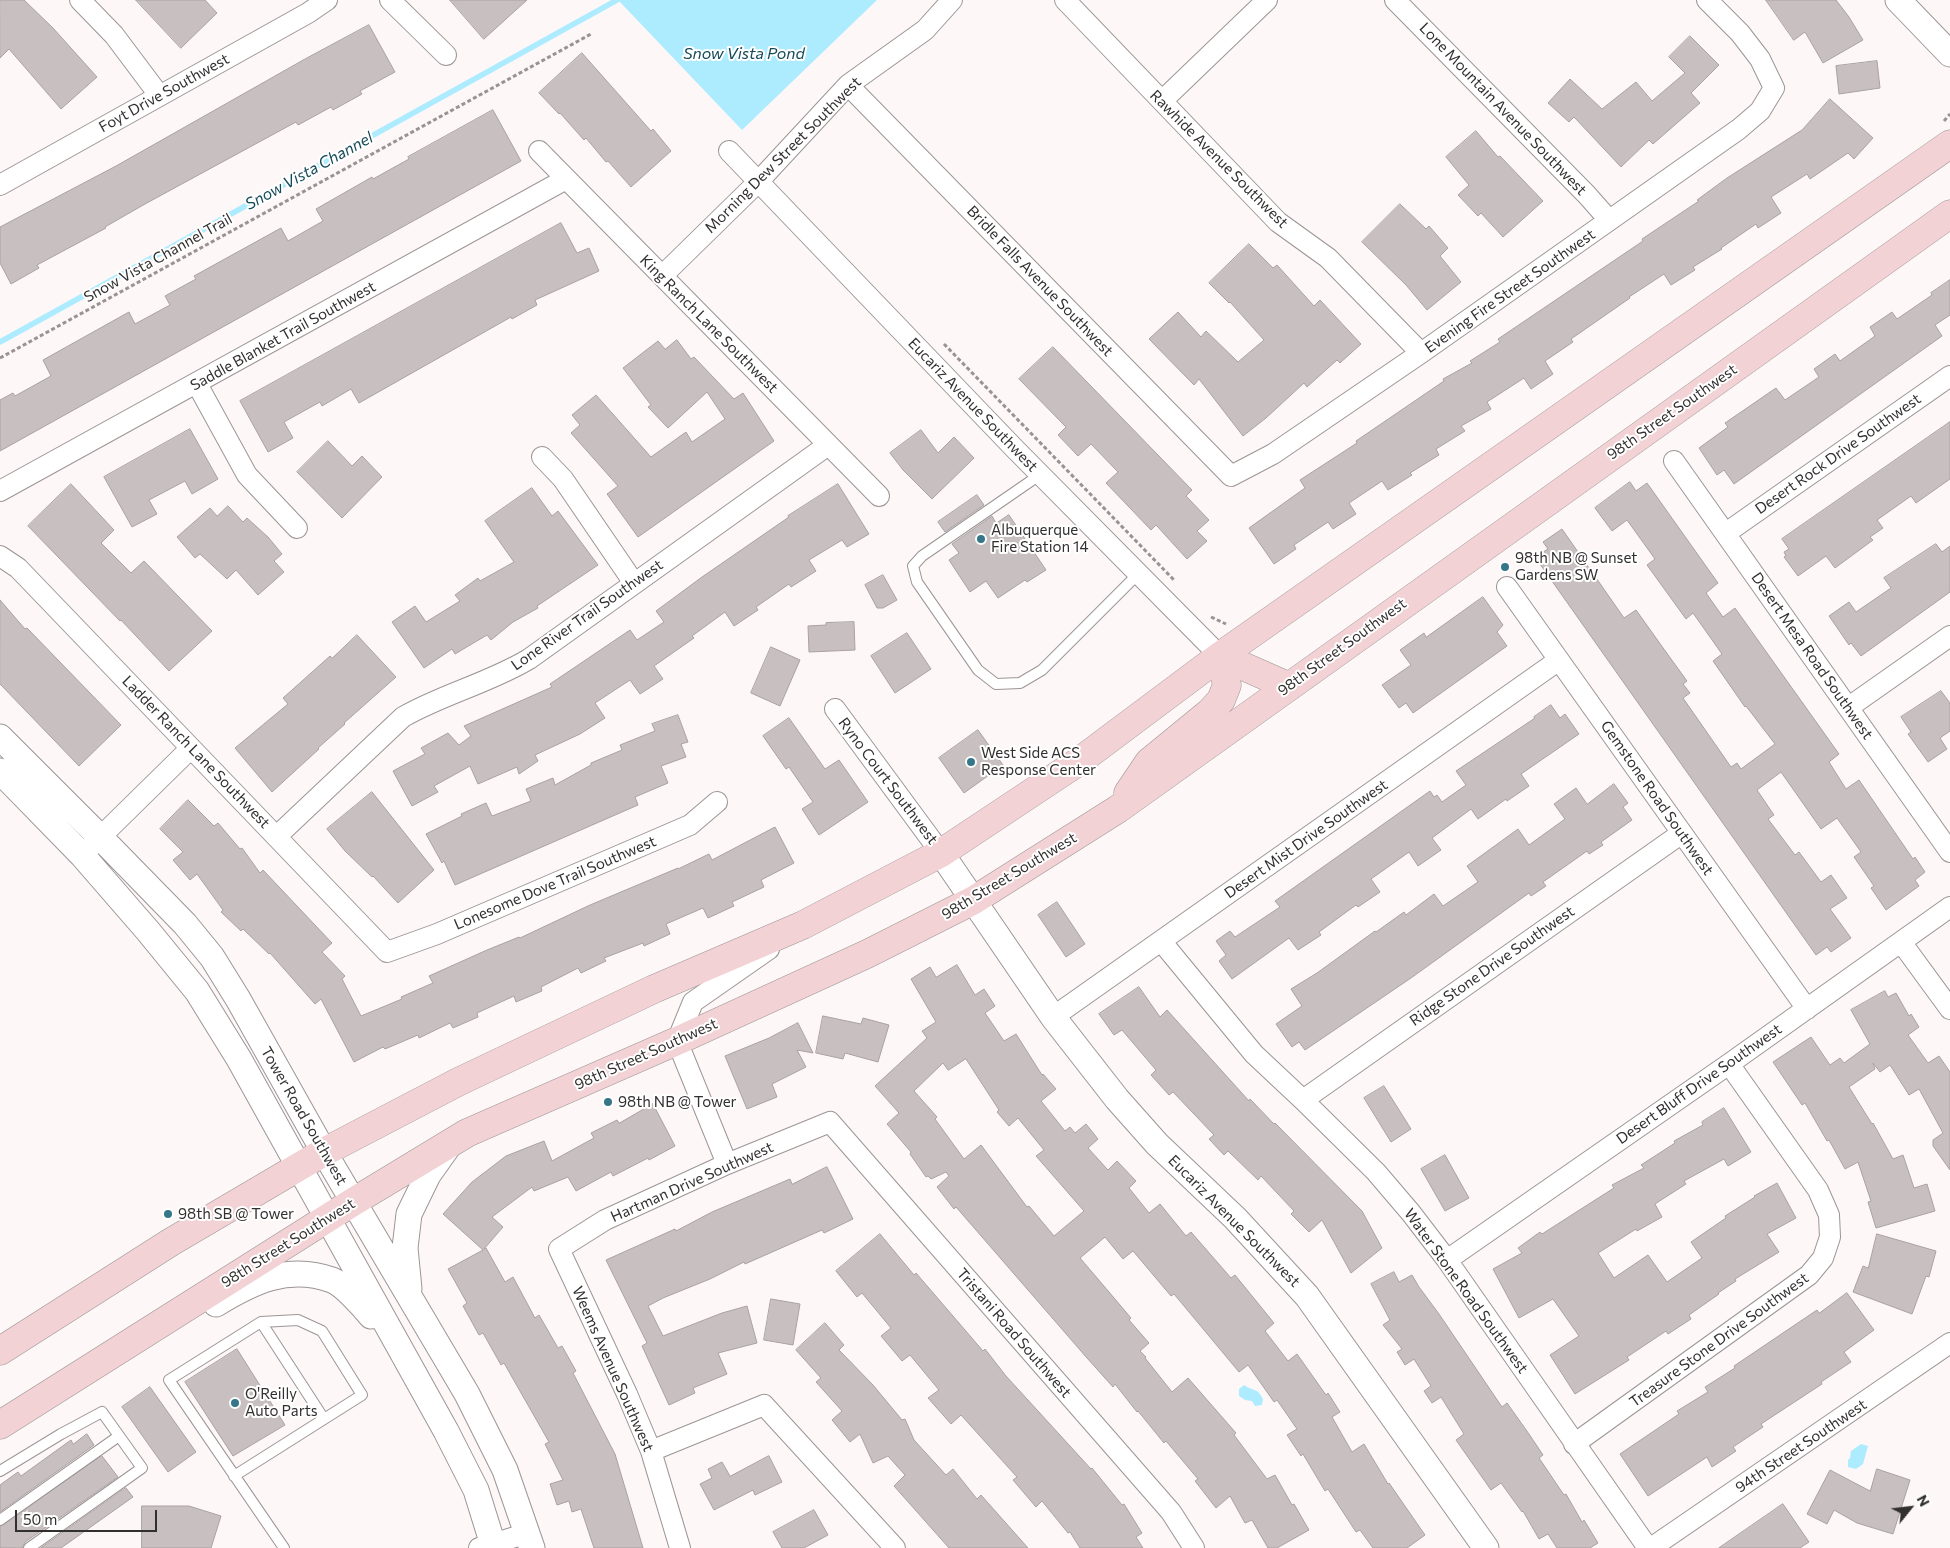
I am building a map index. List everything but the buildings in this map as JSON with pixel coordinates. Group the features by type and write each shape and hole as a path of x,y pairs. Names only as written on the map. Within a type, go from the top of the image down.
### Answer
{"main road":[{"path":"0,1351 171,1242 324,1152 458,1082 654,990 803,925 941,853 1081,760 1220,656 1950,144"},
{"name":"98th Street Southwest","path":"0,1425 353,1202 467,1133 677,1042 866,954 974,900 1118,809 1950,214"},
{"path":"1220,656 1288,686"},
{"path":"1118,809 1149,762 1210,712 1221,700 1226,685 1220,656"}],"street":[{"path":"80,0 114,35 159,95"},
{"name":"Foyt Drive Southwest","path":"0,185 308,13 327,0"},
{"path":"390,0 446,56"},
{"name":"Morning Dew Street Southwest","path":"662,276 757,183 848,85 925,30 952,0"},
{"name":"Rawhide Avenue Southwest","path":"1065,0 1278,222 1328,258 1421,353"},
{"path":"1162,101 1267,0"},
{"name":"Lone Mountain Avenue Southwest","path":"1396,0 1587,195 1609,220"},
{"name":"Evening Fire Street Southwest","path":"1231,476 1273,454 1421,353 1740,128 1760,111 1774,88 1760,59 1740,33 1707,0"},
{"path":"1898,0 1950,54"},
{"name":"Bridle Falls Avenue Southwest","path":"848,85 1231,476"},
{"name":"King Ranch Lane Southwest","path":"539,151 879,496"},
{"name":"Eucariz Avenue Southwest","path":"729,152 1040,474 1220,656"},
{"name":"Saddle Blanket Trail Southwest","path":"0,491 566,179"},
{"name":"Desert Rock Drive Southwest","path":"1726,533 1950,376"},
{"path":"197,384 247,475 297,528"},
{"name":"Lone River Trail Southwest","path":"277,836 403,717 426,704 511,670 529,659 828,445"},
{"path":"542,457 563,479 634,583"},
{"name":"Desert Mesa Road Southwest","path":"1674,461 1950,852"},
{"name":"Ladder Ranch Lane Southwest","path":"0,556 18,568 387,952"},
{"name":"Gemstone Road Southwest","path":"1507,587 1807,1009"},
{"path":"1848,707 1950,636"},
{"name":"Desert Mist Drive Southwest","path":"1053,1017 1559,660"},
{"name":"Ryno Court Southwest","path":"835,709 941,853"},
{"name":"Tower Road Southwest","path":"0,737 185,924 212,957 238,999 353,1202 468,1394 505,1470 530,1540"},
{"path":"82,856 191,748"},
{"name":"Tower Road Southwest","path":"0,771 82,856 148,931 197,991 239,1059 326,1219 446,1431 476,1490 489,1547"},
{"name":"Lonesome Dove Trail Southwest","path":"387,952 437,934 690,825 717,802"},
{"name":"Ridge Stone Drive Southwest","path":"1303,1100 1682,832"},
{"name":"Eucariz Avenue Southwest","path":"941,853 1053,1017 1117,1098 1157,1144 1235,1218 1307,1296 1486,1548"},
{"name":"Desert Bluff Drive Southwest","path":"1447,1260 1730,1064 1950,907"},
{"path":"727,1164 677,1042 693,1002 803,925"},
{"name":"Water Stone Road Southwest","path":"1161,941 1254,1054 1376,1172 1412,1212 1574,1444 1650,1548"},
{"path":"1901,942 1950,1009"},
{"name":"Treasure Stone Drive Southwest","path":"1574,1444 1809,1275 1823,1258 1830,1237 1830,1230 1828,1214 1818,1190 1730,1064"},
{"name":"Hartman Drive Southwest","path":"558,1249 605,1220 727,1164 830,1122"},
{"name":"Tristani Road Southwest","path":"830,1122 1171,1512 1194,1548"},
{"path":"410,1299 405,1248 409,1214 428,1175 450,1144"},
{"name":"Weems Avenue Southwest","path":"558,1249 627,1394 651,1452 680,1548"},
{"path":"75,1378 126,1361 244,1287 269,1277 292,1275 308,1275 334,1280 359,1302 402,1352"},
{"name":"94th Street Southwest","path":"1650,1548 1950,1343"},
{"path":"651,1452 764,1405 895,1548"},
{"path":"489,1547 530,1540"}],"lane":[{"path":"1040,474 922,556 913,566 917,582 978,670 996,684 1020,683 1042,670 1139,573"},
{"path":"234,1476 362,1395 322,1331 298,1320 261,1322 169,1380 234,1476 284,1548"},
{"path":"261,1322 324,1419"},
{"path":"0,1471 102,1412 142,1468 29,1548"},
{"path":"0,1520 119,1436"}],"path":[{"name":"Snow Vista Channel Trail","path":"0,358 591,34"}],"water":[{"name":"Snow Vista Pond","path":"618,0 877,0 742,130"},
{"path":"1244,1385 1259,1393 1263,1399 1262,1405 1255,1406 1252,1401 1245,1400 1239,1396 1239,1389"},
{"path":"1861,1444 1868,1446 1863,1464 1856,1469 1848,1467 1851,1451"}],"waterway":[{"name":"Snow Vista Channel","path":"0,342 617,0"}],"place":[{"name":"Albuquerque Fire Station 14","path":"981,539"},
{"name":"98th NB @ Sunset Gardens SW","path":"1505,567"},
{"name":"West Side ACS Response Center","path":"971,762"},
{"name":"98th NB @ Tower","path":"608,1102"},
{"name":"98th SB @ Tower","path":"168,1214"},
{"name":"O'Reilly Auto Parts","path":"235,1403"}]}
